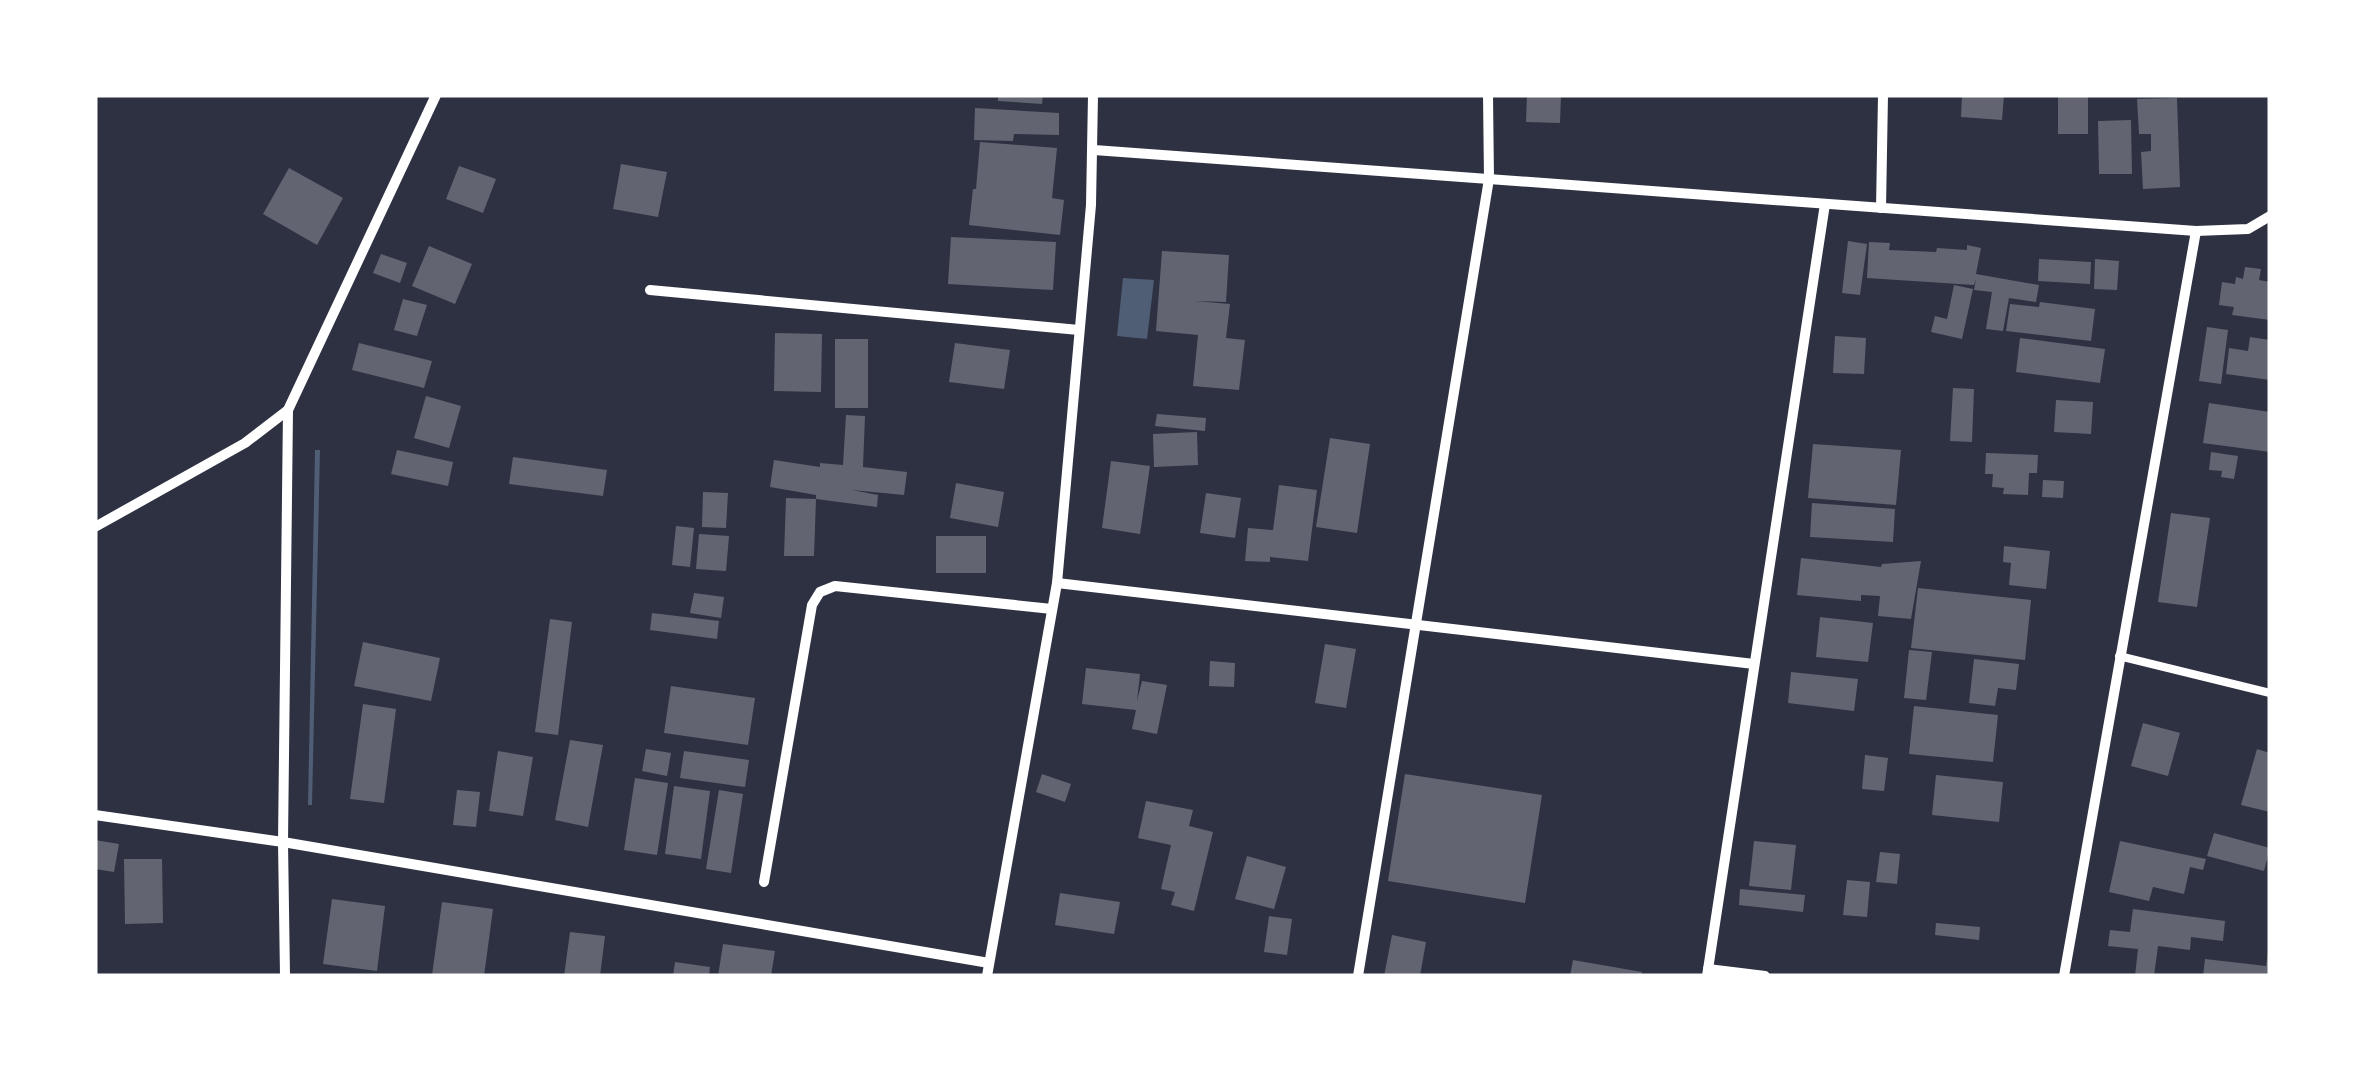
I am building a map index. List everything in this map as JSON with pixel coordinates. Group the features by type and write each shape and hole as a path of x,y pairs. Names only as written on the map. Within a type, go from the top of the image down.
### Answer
{"street":[{"path":"285,976 288,410 436,95"},
{"path":"987,976 1057,583 1094,150 1094,95"},
{"path":"1358,976 1490,179 1488,95"},
{"path":"1881,208 1883,95"},
{"path":"1094,150 2196,231 2248,229 2270,216"},
{"path":"1766,976 1707,973 1825,204"},
{"path":"2064,976 2196,231"},
{"path":"650,290 1080,330"},
{"path":"95,527 245,443 288,410"},
{"path":"1057,583 1754,664"},
{"path":"764,882 812,606 820,592 835,586 1052,609"},
{"path":"95,815 283,842 989,963"}],"lane":[{"path":"2119,656 2270,693"}],"water":[{"path":"1123,278 1154,280 1147,339 1117,336"},
{"path":"315,450 320,450 312,805 308,805"}],"building":[{"path":"998,95 1043,95 1042,104 998,101"},
{"path":"1527,95 1561,95 1560,123 1526,122"},
{"path":"1962,95 2004,95 2002,120 1961,117"},
{"path":"2058,95 2088,95 2088,134 2058,134"},
{"path":"2177,98 2180,187 2143,189 2141,152 2151,151 2151,134 2139,134 2137,99"},
{"path":"975,108 1059,113 1059,135 1014,134 1013,141 974,140"},
{"path":"2131,120 2132,174 2099,174 2098,121"},
{"path":"980,142 1057,148 1052,198 1064,200 1060,235 969,225"},
{"path":"621,164 667,172 658,217 613,209"},
{"path":"459,166 496,179 483,213 446,199"},
{"path":"289,168 343,198 317,245 263,214"},
{"path":"951,237 1056,242 1053,290 948,284"},
{"path":"1848,241 1867,244 1860,295 1842,293"},
{"path":"1869,242 1890,243 1889,250 1936,252 1937,248 1967,250 1967,245 1981,248 1976,274 2039,285 2036,302 2009,298 2003,331 1986,329 1992,292 1974,290 1976,279 1974,285 1867,278"},
{"path":"429,246 472,264 455,304 412,286"},
{"path":"1162,251 1229,255 1226,302 1194,301 1230,304 1226,338 1245,340 1239,390 1193,386 1198,335 1156,331"},
{"path":"381,254 407,263 400,283 373,273"},
{"path":"2039,259 2091,262 2090,284 2038,281"},
{"path":"2095,259 2119,261 2117,290 2094,289"},
{"path":"2245,267 2261,269 2259,280 2270,282 2270,320 2232,315 2234,307 2219,305 2222,282 2235,284 2236,277 2243,279"},
{"path":"1954,285 1973,289 1962,339 1931,332 1935,316 1947,319"},
{"path":"403,299 427,305 417,336 394,330"},
{"path":"2040,302 2095,309 2091,341 2006,331 2010,304 2039,307"},
{"path":"2207,327 2228,330 2221,384 2199,381"},
{"path":"775,333 822,334 821,392 774,391"},
{"path":"1835,336 1866,338 1864,374 1833,373"},
{"path":"2250,337 2270,340 2270,380 2226,374 2229,348 2248,351"},
{"path":"2020,338 2105,349 2100,383 2016,372"},
{"path":"835,339 868,339 868,408 835,408"},
{"path":"359,343 432,361 424,388 352,370"},
{"path":"955,343 1010,350 1004,389 949,382"},
{"path":"1953,388 1974,389 1972,442 1950,441"},
{"path":"426,396 461,406 449,448 414,438"},
{"path":"2056,400 2093,402 2091,434 2054,432"},
{"path":"2209,403 2270,412 2270,452 2203,443"},
{"path":"1157,414 1206,418 1205,431 1155,426"},
{"path":"846,415 865,416 863,467 907,472 904,495 852,490 878,495 877,507 816,499 816,495 770,487 774,460 820,467 820,463 843,465"},
{"path":"1197,432 1198,465 1154,467 1153,434"},
{"path":"1330,438 1370,444 1357,533 1316,527"},
{"path":"1813,444 1901,450 1896,505 1808,498"},
{"path":"397,450 453,462 448,486 391,474"},
{"path":"2211,452 2238,456 2234,479 2221,477 2222,471 2209,470"},
{"path":"1986,453 2038,455 2037,473 2029,473 2028,495 2003,494 2004,488 1992,487 1993,474 1985,474"},
{"path":"513,457 607,470 603,496 509,484"},
{"path":"1111,461 1150,466 1140,534 1102,528"},
{"path":"2043,480 2064,481 2063,498 2042,497"},
{"path":"956,483 1004,492 998,527 950,518"},
{"path":"1279,485 1317,490 1308,561 1270,557 1270,562 1245,561 1248,528 1273,530"},
{"path":"703,492 728,493 726,528 702,527"},
{"path":"1206,493 1241,498 1235,538 1200,533"},
{"path":"786,498 816,499 814,556 784,556"},
{"path":"1812,503 1895,509 1893,542 1810,537"},
{"path":"2171,513 2210,518 2197,607 2158,602"},
{"path":"676,526 694,528 690,567 672,565"},
{"path":"699,534 729,536 726,571 696,569"},
{"path":"936,536 986,536 986,573 936,573"},
{"path":"2004,546 2050,551 2046,589 2009,585 2011,563 2003,562"},
{"path":"1801,558 1881,567 1921,561 1911,619 1878,616 1880,596 1861,595 1861,601 1797,595"},
{"path":"1918,588 2031,600 2025,660 1911,648"},
{"path":"694,593 724,597 721,618 690,613"},
{"path":"652,613 719,621 717,639 650,630"},
{"path":"1820,617 1873,623 1868,662 1816,657"},
{"path":"550,619 572,622 558,735 535,732"},
{"path":"363,642 440,658 431,701 354,686"},
{"path":"1325,644 1356,649 1346,708 1315,703"},
{"path":"1909,650 1932,652 1926,700 1904,698"},
{"path":"1974,659 2019,664 2016,690 1998,688 1995,706 1969,703"},
{"path":"1210,661 1235,663 1234,687 1209,686"},
{"path":"1086,668 1140,674 1137,701 1142,681 1167,685 1157,734 1132,729 1136,710 1082,704"},
{"path":"1791,672 1858,679 1854,711 1788,703"},
{"path":"671,686 755,698 748,745 664,733"},
{"path":"363,704 396,709 384,803 350,799"},
{"path":"1914,706 1998,715 1993,762 1909,754"},
{"path":"2143,723 2180,733 2168,776 2131,766"},
{"path":"570,740 603,745 588,827 555,820"},
{"path":"646,749 671,753 667,776 642,771"},
{"path":"2257,749 2270,753 2270,812 2241,805"},
{"path":"498,751 533,757 523,816 489,811"},
{"path":"684,751 749,760 745,787 680,778"},
{"path":"1865,755 1888,758 1884,791 1862,789"},
{"path":"1042,774 1071,784 1065,802 1036,792"},
{"path":"1405,774 1542,795 1525,903 1388,881"},
{"path":"1936,775 2003,782 1999,822 1932,815"},
{"path":"635,778 668,783 657,855 624,850"},
{"path":"674,786 710,791 701,859 665,854"},
{"path":"457,790 480,792 476,827 453,825"},
{"path":"719,790 743,794 731,873 706,869"},
{"path":"1146,801 1193,810 1189,826 1213,832 1194,911 1171,905 1175,892 1161,889 1171,845 1138,838"},
{"path":"2214,833 2270,848 2264,871 2207,856"},
{"path":"95,840 119,844 114,872 95,869"},
{"path":"1754,841 1796,845 1791,890 1749,886"},
{"path":"2120,841 2206,859 2203,870 2190,867 2184,894 2153,887 2149,901 2109,892"},
{"path":"1880,852 1900,854 1897,884 1876,882"},
{"path":"1247,856 1286,867 1274,909 1235,899"},
{"path":"124,859 162,859 163,923 125,924"},
{"path":"1847,880 1870,882 1867,917 1843,915"},
{"path":"1740,889 1805,895 1803,912 1739,905"},
{"path":"1060,893 1120,902 1114,934 1055,925"},
{"path":"332,899 385,906 377,971 323,964"},
{"path":"442,902 493,909 484,976 432,975"},
{"path":"2133,909 2225,921 2223,941 2191,937 2190,950 2158,946 2154,976 2135,976 2138,949 2108,946 2110,930 2130,932"},
{"path":"1269,916 1292,919 1287,955 1264,952"},
{"path":"1936,923 1980,927 1979,940 1935,935"},
{"path":"570,932 605,936 600,976 564,976"},
{"path":"1392,935 1426,942 1420,976 1384,976"},
{"path":"723,944 775,951 771,976 718,976"},
{"path":"2268,952 2270,976 2203,976 2205,959 2266,966"},
{"path":"1573,960 1642,972 1641,976 1570,976"},
{"path":"675,962 710,967 709,976 673,976"}]}
